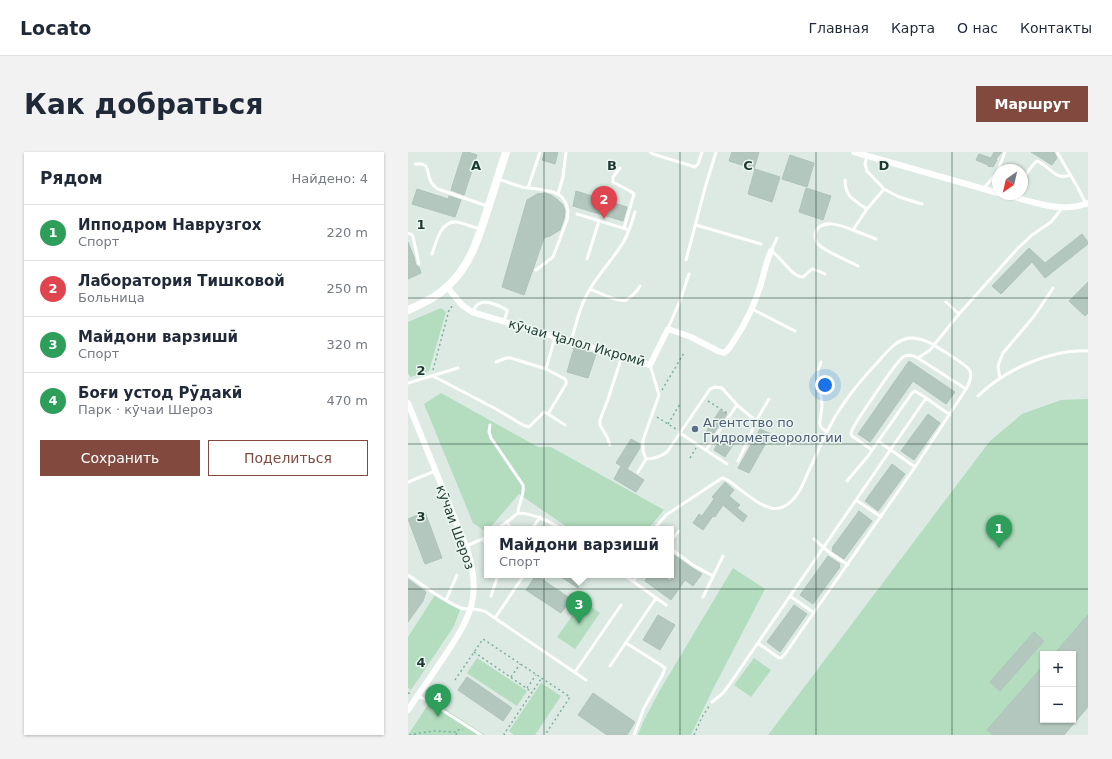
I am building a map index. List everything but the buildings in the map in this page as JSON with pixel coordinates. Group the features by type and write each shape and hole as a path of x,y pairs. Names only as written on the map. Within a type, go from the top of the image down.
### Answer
{"street":[{"path":"408,310 431,298 447,287 465,266 475,247 506,152"},
{"path":"854,152 992,191"},
{"path":"1028,200 1063,207 1087,203"},
{"path":"668,329 690,337 724,353 732,344 747,321 771,251"},
{"name":"кӯчаи Ҷалол Икромӣ","path":"447,287 458,301 472,312 650,365 668,329"},
{"name":"кӯчаи Шероз","path":"408,403 466,546 471,562 474,580 471,609 460,633 408,710"}],"lane":[{"path":"528,188 540,152"},
{"path":"558,194 566,152"},
{"path":"650,152 693,167 698,164 702,152"},
{"path":"686,260 716,152"},
{"path":"1000,164 1005,152"},
{"path":"1057,152 1087,203"},
{"path":"867,156 865,164 867,171 884,189 899,197 922,204"},
{"path":"1028,172 1037,161 1060,176 1066,177 1070,175"},
{"path":"415,164 422,164 426,166 430,181 438,189 488,207"},
{"path":"620,168 613,177 613,182 634,194 624,228"},
{"path":"498,179 522,187 544,190 558,194 566,203 568,211 567,220 553,257 536,270"},
{"path":"983,189 992,179"},
{"path":"844,180 848,195 866,209"},
{"path":"853,230 866,209 884,189"},
{"path":"918,358 930,350 959,314 1018,248 1032,235 1051,222 1063,207"},
{"path":"571,342 582,306 590,288 621,245 629,230 635,212"},
{"path":"577,214 629,230"},
{"path":"587,259 599,221"},
{"path":"432,254 440,232 450,223 458,222 481,230"},
{"path":"858,266 825,249 817,242 814,236 818,228 827,224 837,225 876,239"},
{"path":"696,225 761,244"},
{"path":"408,233 412,235 419,264"},
{"path":"777,238 771,251 799,277 802,278 812,269 825,274"},
{"path":"668,329 680,301 688,274"},
{"path":"590,288 601,294 623,301 629,298 640,286"},
{"path":"1000,378 998,367 1003,353 1035,315 1053,288"},
{"path":"472,312 480,303 484,302 491,304 508,311 504,322"},
{"path":"946,302 959,314"},
{"path":"752,309 795,331"},
{"path":"546,368 555,337"},
{"path":"657,526 666,515 722,478 728,480 754,500 768,508 776,509 786,506 794,499 800,490 840,408 869,371 902,340 924,340 956,359 969,370 970,379 966,389 950,415 848,565 785,654 781,658 777,657 758,643"},
{"path":"978,396 989,385 1026,364 1048,357 1076,351 1088,351"},
{"path":"872,450 852,436 852,431 860,416 904,357 911,355 918,358 966,389"},
{"path":"610,445 600,425 600,420 622,356"},
{"path":"496,362 506,358 511,358 546,368 564,378 566,381 548,414"},
{"path":"821,362 817,377 822,403 820,425 822,429 827,432"},
{"path":"646,458 643,451 645,435 659,395 650,365"},
{"path":"408,383 458,368"},
{"path":"433,376 525,426 531,425 544,412 565,425"},
{"path":"646,458 656,458 664,455 710,389 715,387 720,387 724,390 737,405 756,421"},
{"path":"847,481 872,450 912,393 915,391 950,415"},
{"path":"712,702 726,689 926,398"},
{"path":"738,461 756,421 769,399"},
{"path":"706,450 737,405"},
{"path":"490,425 489,432 491,438 523,486 524,492 519,505 518,513 502,526"},
{"path":"680,433 727,464"},
{"path":"878,441 915,467"},
{"path":"638,472 646,458"},
{"path":"408,482 435,471"},
{"path":"856,500 881,517"},
{"path":"518,513 540,517 556,526"},
{"path":"534,526 540,517"},
{"path":"507,522 509,526"},
{"path":"674,537 679,531"},
{"path":"466,546 483,538"},
{"path":"814,539 848,565"},
{"path":"674,551 693,565 713,576"},
{"path":"703,597 724,556"},
{"path":"408,575 446,600 462,608 484,611 586,680"},
{"path":"446,600 457,575"},
{"path":"491,596 497,578"},
{"path":"495,618 522,578"},
{"path":"628,578 666,605"},
{"path":"633,581 636,578"},
{"path":"790,596 814,613"},
{"path":"610,666 656,598"},
{"path":"575,672 621,605"},
{"path":"626,643 665,668 644,708 634,735"},
{"path":"417,696 428,701 481,735"}],"path":[{"path":"433,376 433,370 449,310 458,301"},
{"path":"659,395 684,353"},
{"path":"704,398 730,415"},
{"path":"668,424 680,404"},
{"path":"652,414 680,433"},
{"path":"690,458 698,445"},
{"path":"455,680 483,639 570,697 544,735"},
{"path":"474,652 532,692"},
{"path":"511,677 520,664"},
{"path":"527,688 536,674"},
{"path":"505,735 504,734 542,678"},
{"path":"694,735 702,717 712,702"},
{"path":"409,735 433,732 457,732 461,729 466,730"}],"green space":[{"path":"441,308 446,312 429,371 410,377 408,373 408,322"},
{"path":"441,393 538,447 551,447 664,510 651,526 566,526 519,494 492,526 484,526 484,531 473,523 424,404"},
{"path":"1088,399 1088,699 1076,663 1076,651 1040,651 1040,723 1046,723 1057,735 768,735 990,441 1022,414 1061,400"},
{"path":"733,568 765,589 691,735 638,735 643,722 660,690"},
{"path":"435,595 460,610 454,626 411,690 408,688 408,637"},
{"path":"583,601 600,613 575,649 557,637"},
{"path":"477,658 527,691 517,706 467,673"},
{"path":"754,658 771,670 751,697 734,685"},
{"path":"541,683 561,696 535,735 514,735 509,731"},
{"path":"431,700 485,735 408,735"}],"place":[{"name":"Лаборатория Тишковой","path":"604,219"},
{"name":"Агентство по Гидрометеорологии","path":"695,429"},
{"name":"Ипподром Наврузгох","path":"999,548"},
{"name":"Майдони варзишӣ","path":"579,624"},
{"name":"Боғи устод Рӯдакӣ","path":"438,717"}]}
